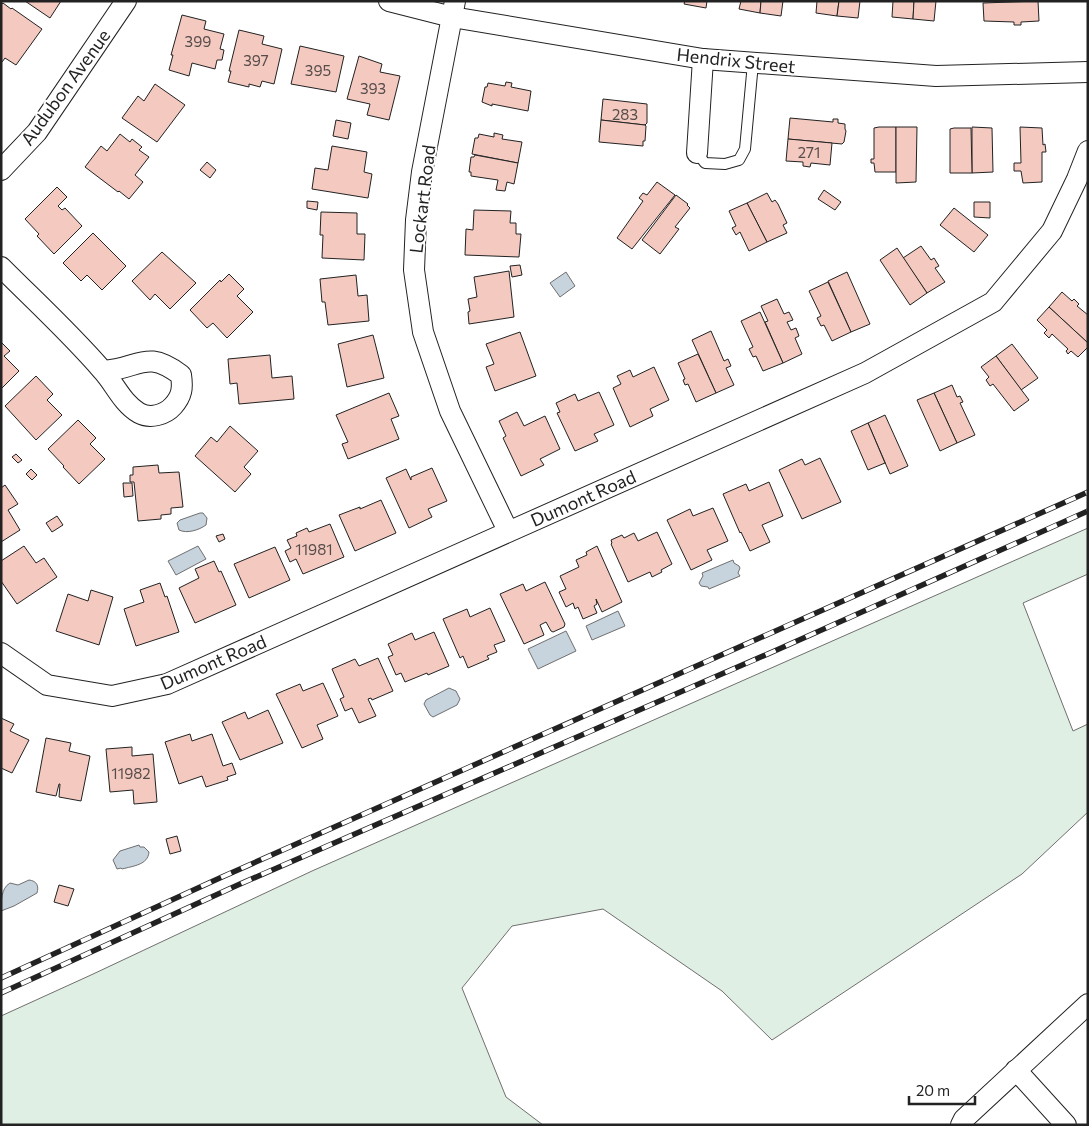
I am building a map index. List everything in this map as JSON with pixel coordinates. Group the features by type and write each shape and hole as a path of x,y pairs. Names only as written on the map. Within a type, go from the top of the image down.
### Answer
{"street":[{"name":"Audubon Avenue","path":"1,170 37,132 126,1"},
{"name":"Hendrix Street","path":"389,1 454,9 703,59 936,76 1088,72"},
{"name":"Lockart Road","path":"454,9 422,172 416,220 414,270 423,332 450,411 508,531"},
{"path":"697,153 703,59"},
{"name":"Dumont Road","path":"1,653 47,685 112,696 167,684 865,372 993,302 1052,231 1088,151"},
{"path":"1,267 103,371"},
{"path":"962,1125 964,1120 1016,1070 1088,1004"},
{"path":"1016,1070 1066,1125"}],"lane":[{"path":"697,153 705,163 725,164 739,160 745,149 753,63"}],"green space":[{"path":"1088,528 1088,574 1023,603 1073,731 1088,724 1088,812 1022,874 772,1040 722,991 603,909 512,926 462,988 506,1097 543,1125 1,1125 1,1016 312,871"}],"shaded area":[{"path":"566,272 575,286 560,297 550,283"},
{"path":"203,513 207,518 206,525 193,531 179,530 177,523 180,520"},
{"path":"198,546 206,559 176,575 168,561"},
{"path":"733,560 740,568 738,573 740,576 709,589 708,587 701,586 699,583 703,576 702,573"},
{"path":"618,611 625,626 592,640 586,626"},
{"path":"566,631 576,651 538,669 528,649"},
{"path":"449,688 456,691 460,699 457,705 433,717 424,704 426,700"},
{"path":"139,845 149,852 146,860 135,866 117,869 113,860 120,851"},
{"path":"29,880 37,884 37,893 1,911 2,896 7,885 10,883 18,885"}],"building":[{"path":"25,1 61,1 50,18"},
{"path":"685,1 707,1 706,8 684,4"},
{"path":"741,1 761,1 760,13 739,9"},
{"path":"761,1 783,1 781,16 760,13"},
{"path":"817,1 839,1 837,16 816,13"},
{"path":"839,1 860,1 858,18 837,16"},
{"path":"893,1 914,1 913,19 892,17"},
{"path":"914,1 936,1 934,21 913,19"},
{"path":"1038,1 1039,21 1021,22 1021,25 1014,25 1014,22 984,21 983,3"},
{"path":"3,3 42,29 16,65 5,58 1,61 1,5"},
{"path":"182,15 206,21 204,29 224,34 220,49 224,50 222,60 217,60 215,69 192,63 189,76 169,70 173,55 171,55"},
{"path":"239,30 264,36 262,44 282,49 274,84 262,81 260,87 249,84 249,87 228,82"},
{"path":"300,46 344,56 336,92 291,84"},
{"path":"359,56 382,64 380,72 400,76 389,120 367,115 370,104 347,99"},
{"path":"506,82 512,83 511,87 531,91 528,111 492,104 492,106 482,102 485,87 487,87 488,83 505,86"},
{"path":"155,84 185,105 157,142 122,118 138,96 144,101"},
{"path":"603,99 647,104 647,123 645,125 601,120"},
{"path":"790,118 833,122 833,119 838,119 838,123 845,124 844,142 842,144 788,139"},
{"path":"336,120 351,123 348,139 333,136"},
{"path":"601,120 645,125 645,141 643,141 643,146 599,142"},
{"path":"896,127 896,172 875,172 874,163 871,163 871,159 874,159 874,128"},
{"path":"896,127 917,127 916,182 896,183"},
{"path":"972,127 992,128 993,172 972,173"},
{"path":"1020,127 1042,128 1043,145 1045,144 1046,152 1042,152 1042,182 1023,183 1021,171 1014,171 1014,163 1021,163"},
{"path":"971,128 972,173 950,173 950,129"},
{"path":"494,133 503,135 502,139 522,142 518,163 472,154 475,138 478,138 479,134 494,137"},
{"path":"120,134 130,142 132,139 142,147 139,150 149,157 135,175 143,182 129,199 85,167 101,146 107,151"},
{"path":"788,139 832,143 830,165 811,163 810,167 803,166 803,162 786,161"},
{"path":"332,146 367,152 364,172 372,174 368,198 312,189 315,168 328,170"},
{"path":"475,155 518,163 514,184 507,182 505,191 496,190 498,180 471,176 471,172 469,172 471,157"},
{"path":"207,162 216,170 210,178 200,170"},
{"path":"657,182 675,195 632,249 617,238 643,201 639,198 643,193 647,195"},
{"path":"57,187 67,197 58,206 62,210 65,208 82,226 54,254 37,236 39,234 25,219"},
{"path":"824,190 841,202 835,210 818,199"},
{"path":"767,193 772,202 775,200 778,204 787,223 783,225 787,233 767,242 747,203"},
{"path":"676,195 688,204 690,208 675,227 679,229 660,254 642,240"},
{"path":"307,201 318,202 317,210 307,208"},
{"path":"974,202 990,202 990,218 974,217"},
{"path":"747,203 767,242 749,251 740,232 736,235 732,228 736,226 729,211"},
{"path":"954,208 988,235 974,252 940,225"},
{"path":"474,210 511,211 510,223 516,223 516,234 521,234 519,257 465,255 466,229 473,230"},
{"path":"321,212 357,213 357,234 365,234 364,260 322,258"},
{"path":"93,233 126,266 102,290 87,275 81,281 63,263"},
{"path":"921,246 931,260 934,258 939,266 935,268 945,282 927,293 903,258"},
{"path":"897,248 927,293 910,305 880,260"},
{"path":"162,252 196,283 170,309 155,294 150,300 132,281"},
{"path":"520,265 522,275 512,277 510,266"},
{"path":"509,271 514,317 469,324 468,312 470,311 468,299 477,297 474,277"},
{"path":"847,272 870,324 851,332 828,281"},
{"path":"229,274 244,289 237,296 253,312 227,338 213,323 207,328 190,310 220,280 221,282"},
{"path":"356,275 358,296 367,295 369,321 328,325 325,302 322,302 320,279"},
{"path":"828,282 851,332 832,341 824,325 821,326 817,318 821,316 809,291"},
{"path":"1062,292 1072,301 1074,299 1079,304 1077,306 1088,315 1088,343 1049,307"},
{"path":"777,299 784,314 789,312 793,320 787,322 791,330 796,328 799,336 795,338 802,354 783,363 765,322 768,321 761,306"},
{"path":"1049,307 1088,343 1088,347 1078,357 1071,351 1068,354 1066,351 1068,349 1052,334 1049,338 1044,333 1047,330 1037,320"},
{"path":"760,312 783,363 763,371 756,356 753,357 749,349 753,347 741,321"},
{"path":"711,331 724,361 728,359 731,366 726,368 734,385 716,393 692,340"},
{"path":"520,332 536,376 495,391 486,367 494,364 486,344"},
{"path":"373,335 384,378 347,387 338,344"},
{"path":"1,342 10,351 4,356 19,371 1,389"},
{"path":"1012,344 1038,378 1021,390 996,356"},
{"path":"698,354 716,393 696,402 688,384 685,385 683,380 685,379 678,363"},
{"path":"270,355 272,378 292,376 294,399 239,404 237,383 230,384 228,359"},
{"path":"996,356 1029,400 1014,411 993,384 990,386 986,380 989,377 981,367"},
{"path":"654,367 669,400 650,409 653,416 630,427 613,388 621,384 617,376 630,370 633,377"},
{"path":"36,376 53,394 47,400 62,415 36,440 5,406"},
{"path":"952,385 957,397 960,396 963,402 960,403 975,435 957,443 934,393"},
{"path":"599,392 614,425 594,434 598,441 575,451 557,413 560,412 556,403 575,394 578,401"},
{"path":"389,393 399,416 391,419 399,439 348,459 342,444 348,442 336,415"},
{"path":"934,393 957,443 940,451 917,400"},
{"path":"517,412 524,426 545,416 560,449 540,459 544,465 521,476 503,438 506,436 499,421"},
{"path":"885,415 908,466 890,474 868,423"},
{"path":"78,420 96,438 90,444 105,459 79,484 48,449"},
{"path":"868,423 885,463 868,470 851,431"},
{"path":"230,426 258,451 244,467 251,474 235,492 195,456 211,437 217,442"},
{"path":"16,454 22,460 18,463 12,457"},
{"path":"820,458 841,502 802,519 779,470 802,459 805,465"},
{"path":"158,465 159,473 179,472 183,507 171,508 171,514 161,515 161,519 138,521 134,482 130,482 130,475 133,475 133,467"},
{"path":"432,468 447,501 428,509 432,517 409,528 386,478 406,469 411,480 411,477"},
{"path":"31,469 37,475 32,480 26,474"},
{"path":"769,482 783,516 762,525 770,542 750,551 723,494 746,484 749,491"},
{"path":"123,483 132,483 133,496 124,497"},
{"path":"5,485 18,504 8,510 20,530 1,542 1,488"},
{"path":"381,500 396,533 355,551 339,515"},
{"path":"713,508 728,541 707,550 712,560 691,570 667,520 690,509 693,516"},
{"path":"57,516 63,525 52,532 46,523"},
{"path":"330,524 344,557 303,574 296,559 290,562 285,551 291,548 287,540 297,536 296,533 307,528 309,532"},
{"path":"657,532 672,564 652,577 650,572 628,582 611,544 611,540 622,535 624,538 634,533 638,541"},
{"path":"223,534 225,539 219,542 216,536"},
{"path":"24,546 36,563 44,558 57,577 17,604 1,581 1,561"},
{"path":"597,546 622,602 602,612 596,599 597,604 594,606 597,613 583,619 578,607 575,609 573,603 566,607 559,592 566,589 560,576 579,567 576,560 587,555 586,552"},
{"path":"275,547 290,580 249,598 234,564"},
{"path":"214,561 219,572 221,571 236,605 195,623 179,588 199,578 195,569"},
{"path":"545,582 565,624 564,627 553,632 546,622 540,625 544,635 524,644 500,594 523,584 526,591"},
{"path":"160,583 165,597 167,596 179,632 136,646 124,609 144,602 140,590"},
{"path":"91,590 113,597 99,645 56,631 68,594 88,601"},
{"path":"490,608 505,641 494,645 497,652 487,656 489,659 468,668 463,656 460,658 443,619 467,609 470,617"},
{"path":"434,632 449,666 405,682 401,673 396,675 388,657 393,655 388,644 412,633 415,640"},
{"path":"378,658 393,691 372,700 371,698 368,699 376,716 359,723 352,708 345,711 340,699 344,697 332,669 355,659 359,666"},
{"path":"323,683 338,716 317,725 323,739 302,748 276,694 300,684 303,691"},
{"path":"268,710 283,743 240,760 222,722 245,712 248,719"},
{"path":"1,718 14,724 10,731 29,740 12,773 1,768"},
{"path":"190,734 192,741 212,734 223,766 232,763 236,774 227,777 228,780 206,787 202,776 179,784 165,742"},
{"path":"46,738 71,743 69,751 90,756 81,801 59,797 60,784 56,796 36,792"},
{"path":"132,747 132,756 153,754 157,802 134,804 133,790 110,792 106,749"},
{"path":"177,836 181,851 170,854 166,839"},
{"path":"59,885 74,889 68,906 54,902"}],"railway":[{"path":"1,978 222,877 1088,492"},
{"path":"1,993 240,884 770,653 1088,511"}]}
